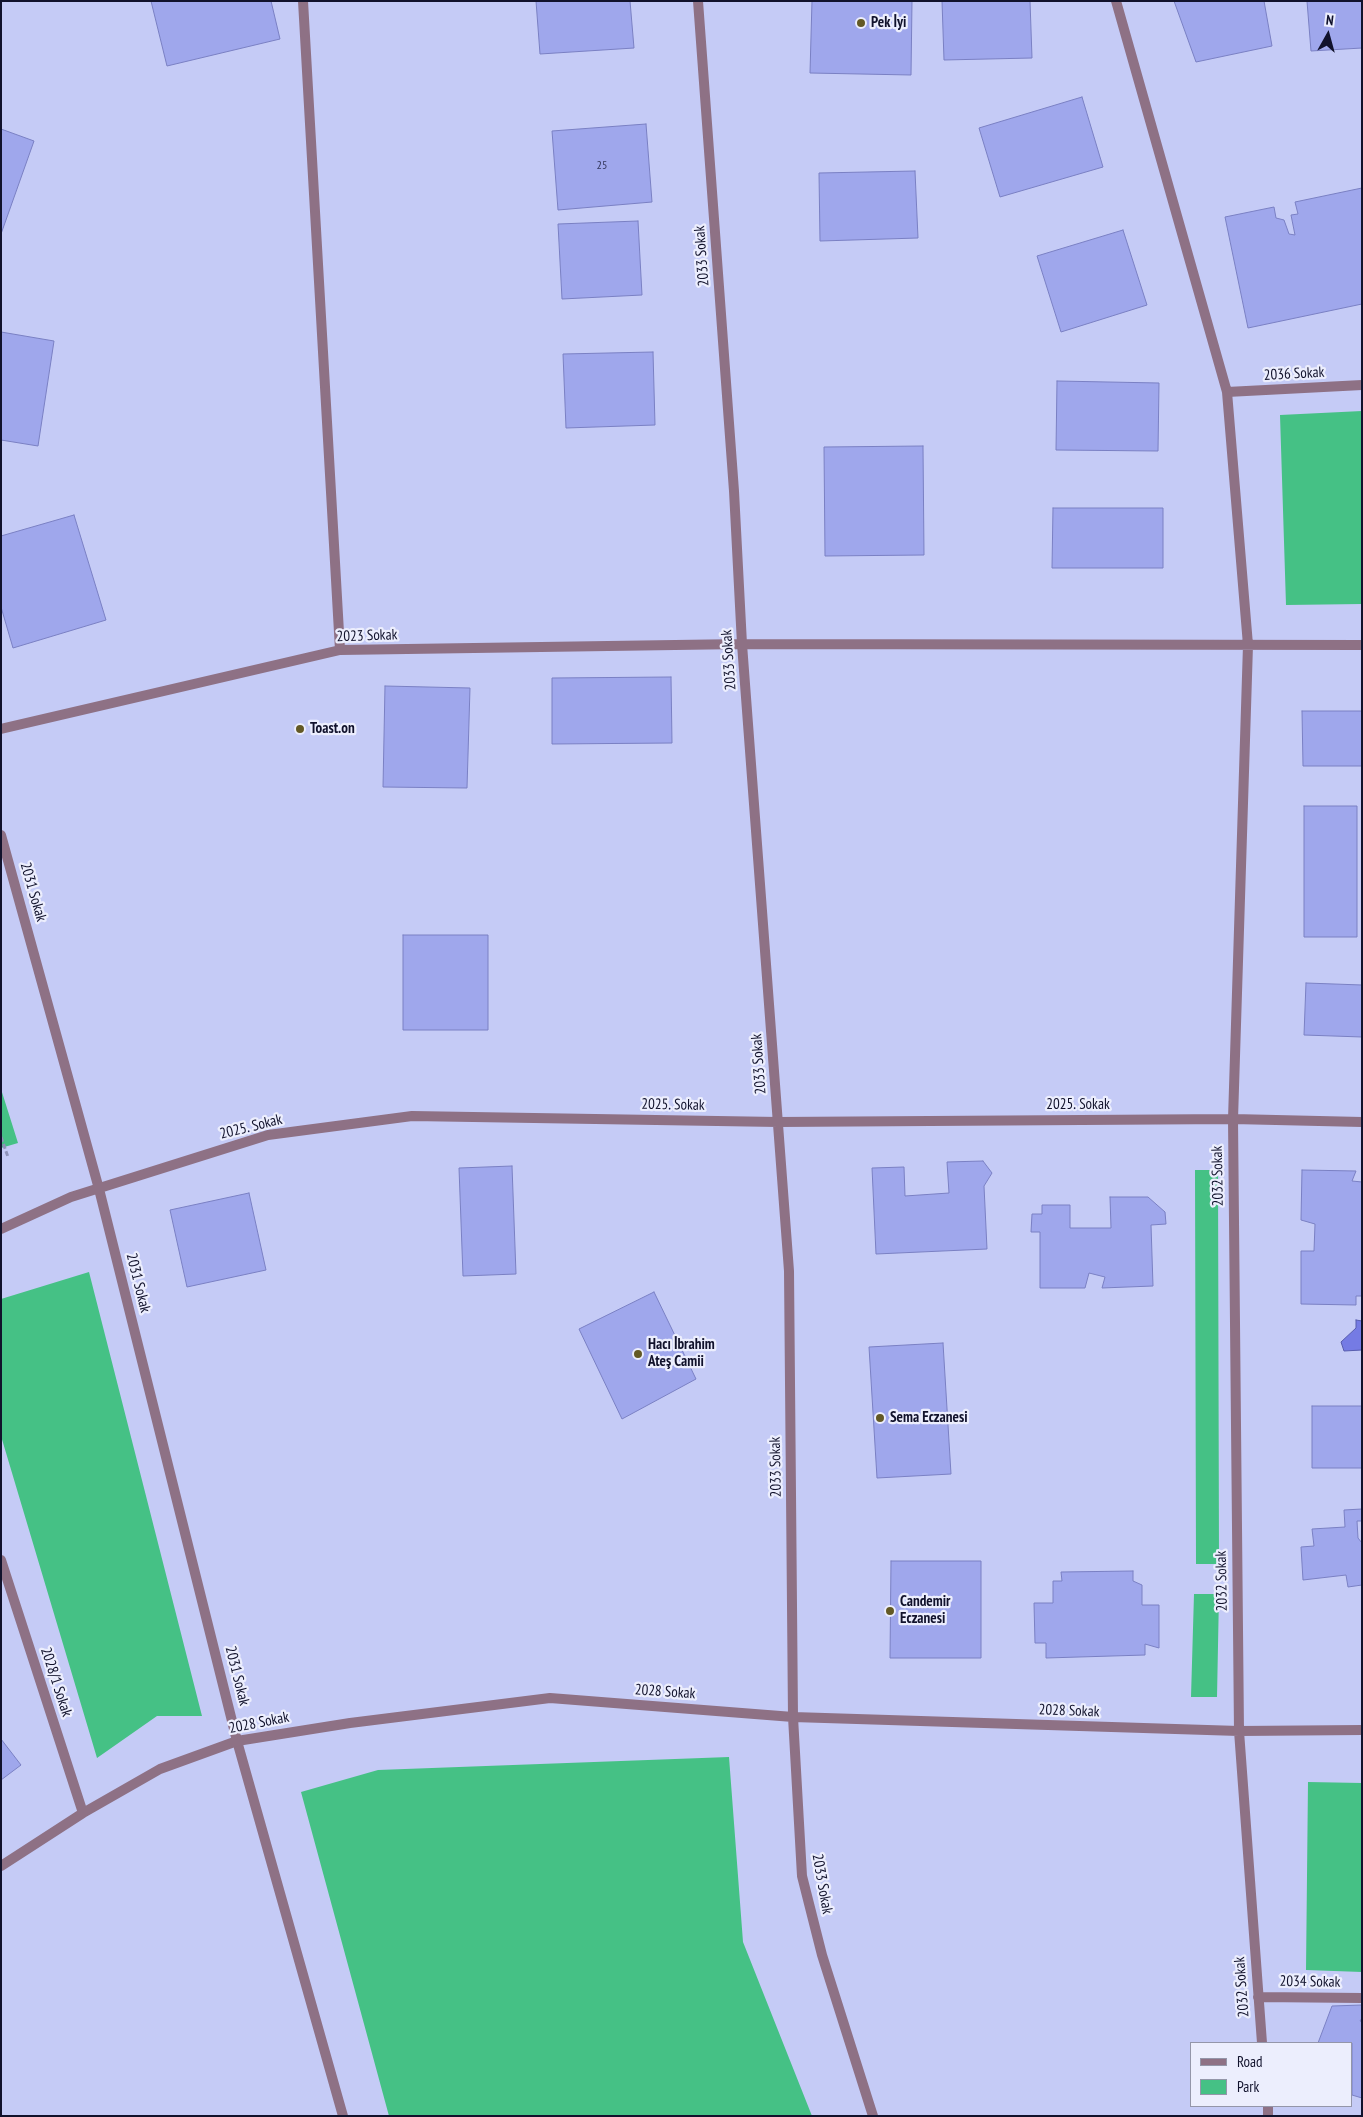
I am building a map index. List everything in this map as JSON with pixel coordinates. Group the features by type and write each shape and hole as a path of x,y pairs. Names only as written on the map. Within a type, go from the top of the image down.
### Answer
{"street":[{"path":"303,1 340,650"},
{"name":"2033 Sokak","path":"698,1 734,491 742,644 789,1272 793,1717 802,1876 822,1955 873,2116"},
{"name":"2032 Sokak","path":"1116,1 1227,392 1248,645 1233,1118 1239,1731 1262,2042"},
{"name":"2036 Sokak","path":"1227,392 1362,385"},
{"name":"2023 Sokak","path":"1,729 340,650 742,644 1362,645"},
{"name":"2031 Sokak","path":"1,835 99,1188 237,1741 343,2116"},
{"name":"2025. Sokak","path":"1,1229 71,1197 268,1135 412,1116 778,1122 1233,1118 1362,1122"},
{"name":"2028/1 Sokak","path":"1,1560 83,1813"},
{"name":"2028 Sokak","path":"1,1866 83,1813 160,1769 237,1741 350,1723 550,1698 793,1717 1239,1731 1362,1730"},
{"name":"2034 Sokak","path":"1258,1997 1362,1998"}],"path":[{"path":"1,1136 8,1157"}],"green space":[{"path":"1362,411 1362,604 1286,605 1280,415"},
{"path":"1,1089 18,1143 1,1148"},
{"path":"1195,1170 1218,1170 1219,1564 1196,1564"},
{"path":"89,1272 202,1716 157,1716 97,1758 1,1436 1,1299"},
{"path":"1194,1594 1219,1594 1217,1697 1191,1697"},
{"path":"729,1757 743,1942 812,2116 389,2116 301,1792 378,1770"},
{"path":"1308,1782 1362,1783 1362,1972 1306,1970"}],"shaded area":[{"path":"1356,1320 1362,1321 1362,1350 1344,1351 1341,1342 1356,1328"}],"building":[{"path":"151,1 271,1 280,39 167,66"},
{"path":"536,1 630,1 634,48 540,54"},
{"path":"812,1 912,1 911,75 810,73"},
{"path":"942,1 1030,1 1032,58 944,60"},
{"path":"1174,1 1264,1 1272,46 1196,62"},
{"path":"1307,1 1362,1 1362,48 1311,51"},
{"path":"1082,97 1103,167 1000,197 979,128"},
{"path":"646,124 652,202 558,210 552,131"},
{"path":"1,129 34,141 1,234"},
{"path":"915,171 918,238 820,241 819,173"},
{"path":"1362,188 1362,304 1248,328 1225,217 1274,207 1276,218 1284,220 1289,234 1295,235 1291,215 1298,214 1295,202"},
{"path":"638,221 642,295 562,299 558,224"},
{"path":"1123,230 1147,305 1061,332 1037,256"},
{"path":"1,332 54,341 38,446 1,440"},
{"path":"653,352 655,425 566,428 563,354"},
{"path":"1057,381 1159,383 1158,451 1056,450"},
{"path":"923,446 924,555 825,556 824,447"},
{"path":"1053,508 1163,508 1163,568 1052,568"},
{"path":"74,515 106,620 13,648 1,607 1,536"},
{"path":"671,677 672,743 552,744 552,678"},
{"path":"385,686 470,688 467,788 383,787"},
{"path":"1302,711 1362,711 1362,766 1303,766"},
{"path":"1304,806 1357,806 1357,937 1304,937"},
{"path":"403,935 488,935 488,1030 403,1030"},
{"path":"1306,983 1362,985 1362,1037 1304,1035"},
{"path":"983,1161 992,1173 984,1186 987,1249 876,1254 872,1168 904,1167 905,1196 949,1193 947,1162"},
{"path":"512,1166 516,1274 463,1276 459,1168"},
{"path":"1302,1170 1356,1171 1352,1181 1362,1182 1362,1296 1356,1296 1356,1305 1301,1304 1301,1251 1314,1251 1315,1224 1301,1220"},
{"path":"249,1193 266,1270 187,1287 170,1210"},
{"path":"1110,1197 1148,1197 1165,1212 1166,1224 1151,1225 1153,1286 1102,1288 1105,1277 1089,1273 1085,1288 1040,1288 1040,1232 1031,1232 1032,1214 1042,1214 1042,1205 1070,1205 1070,1228 1111,1228"},
{"name":"Hacı İbrahim Ateş Camii","path":"654,1292 696,1379 622,1419 579,1329"},
{"path":"943,1343 951,1474 877,1478 869,1347"},
{"path":"1312,1406 1362,1406 1362,1468 1312,1468"},
{"path":"1362,1509 1362,1521 1357,1521 1358,1538 1362,1543 1362,1585 1348,1587 1346,1575 1303,1580 1301,1547 1314,1546 1312,1529 1345,1527 1344,1510"},
{"path":"891,1561 981,1561 981,1658 890,1658"},
{"path":"1133,1571 1133,1581 1142,1585 1142,1605 1159,1605 1159,1648 1145,1644 1145,1655 1046,1658 1046,1643 1035,1643 1034,1603 1053,1603 1053,1581 1062,1581 1061,1572"},
{"path":"1,1739 21,1765 1,1780"},
{"path":"1362,2005 1362,2018 1360,2021 1362,2022 1362,2098 1353,2095 1353,2042 1318,2042 1332,2006"}],"place":[{"name":"Pek İyi","path":"861,23"},
{"name":"Toast.on","path":"300,729"},
{"name":"Hacı İbrahim Ateş Camii","path":"638,1354"},
{"name":"Sema Eczanesi","path":"880,1418"},
{"name":"Candemir Eczanesi","path":"890,1611"}]}
